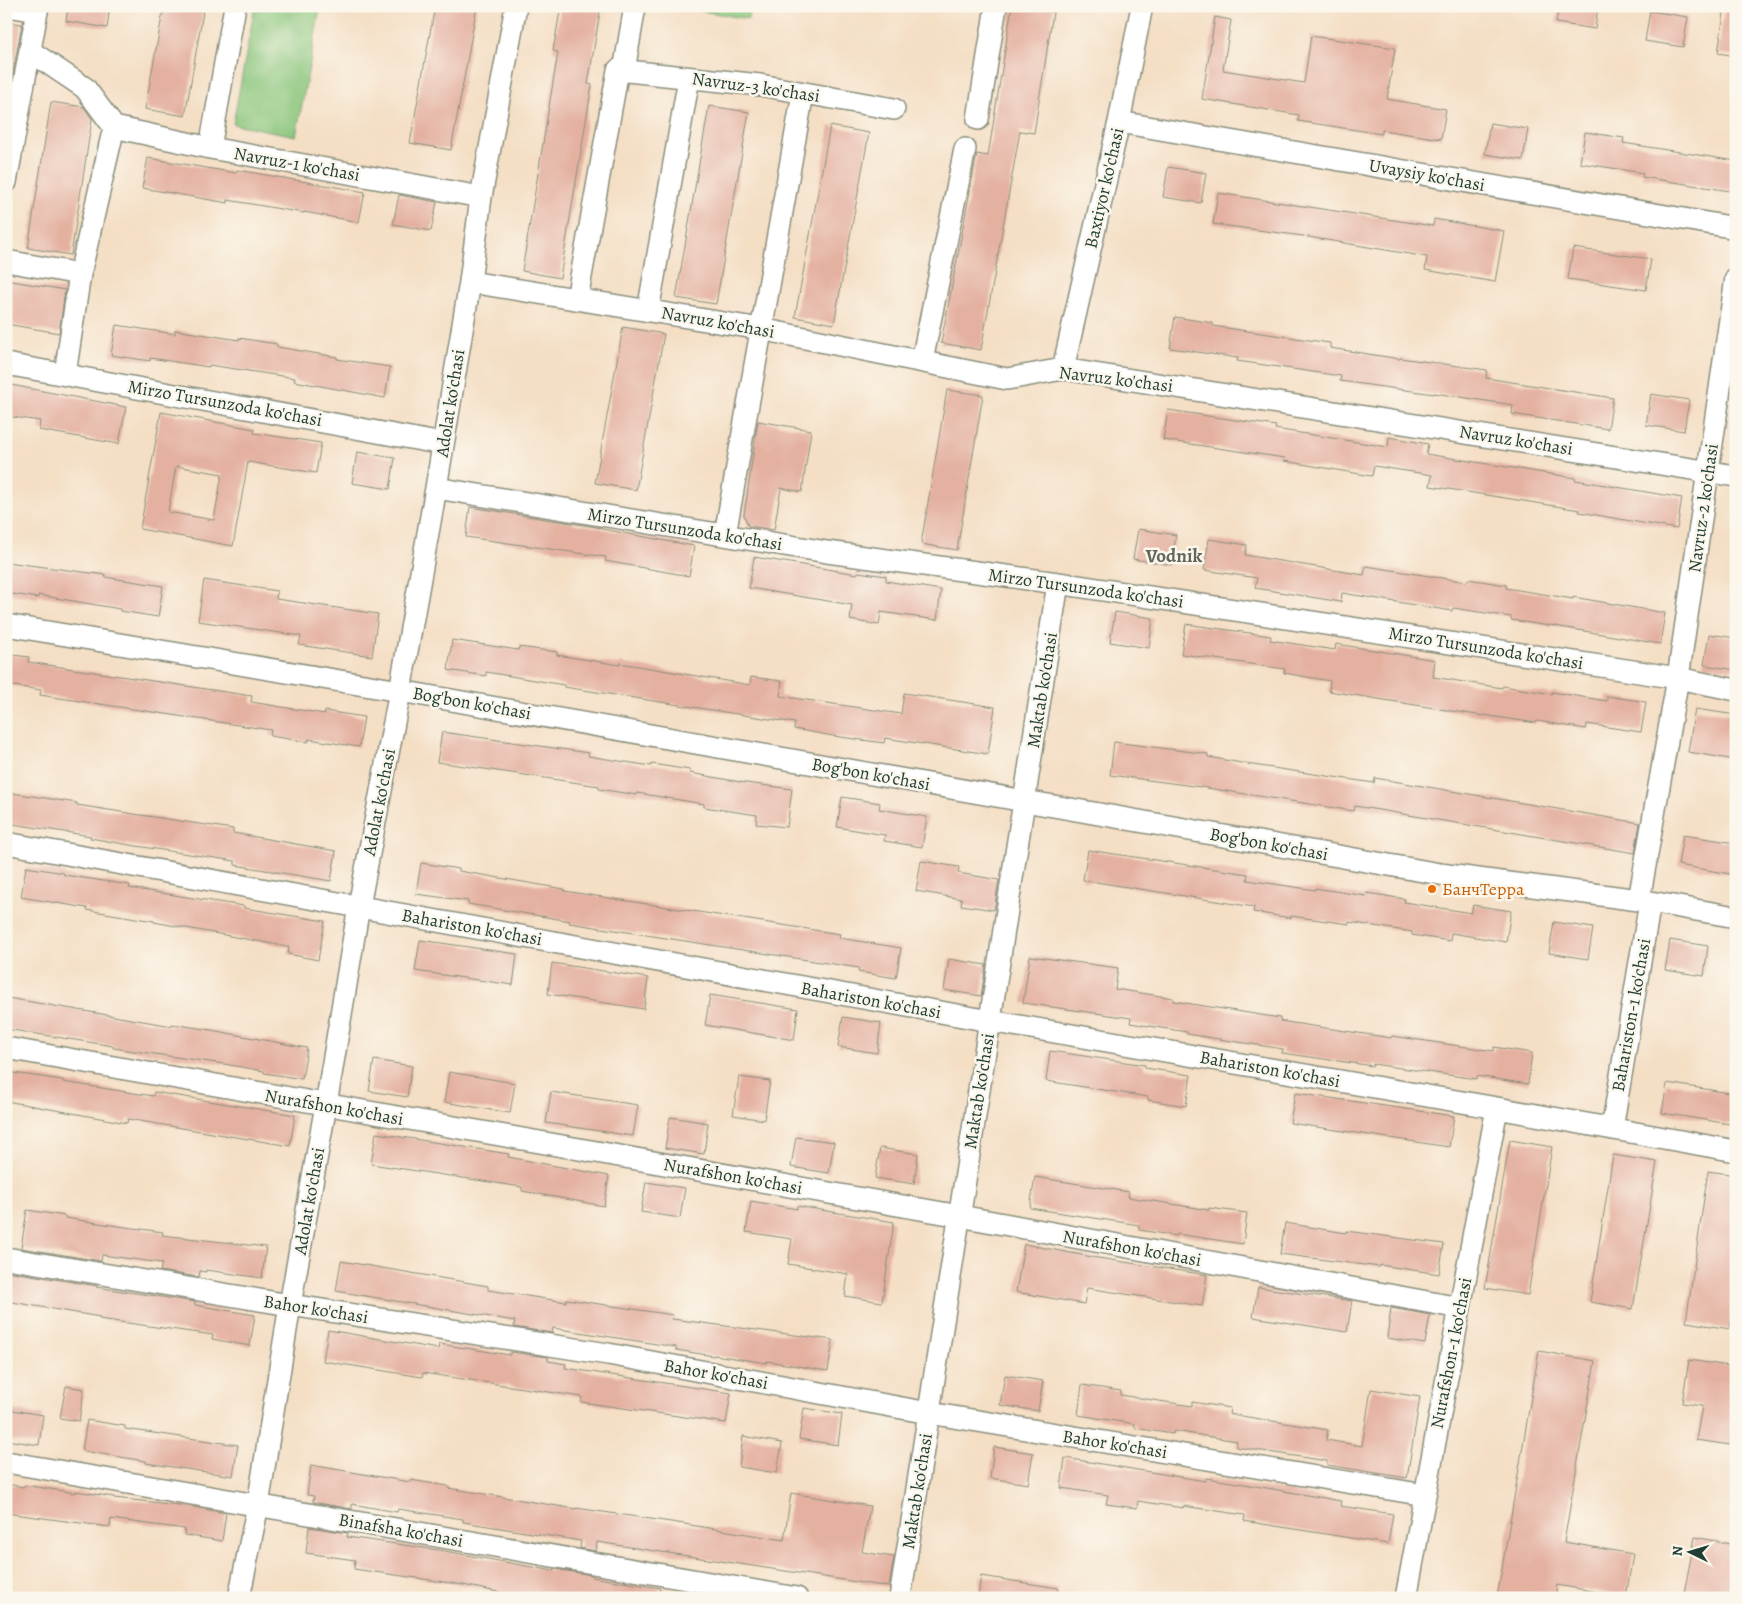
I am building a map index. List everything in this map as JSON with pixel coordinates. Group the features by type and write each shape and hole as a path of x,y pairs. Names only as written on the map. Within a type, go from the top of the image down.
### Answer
{"street":[{"path":"6,182 37,9 8,6"},
{"path":"210,148 235,6"},
{"name":"Adolat ko'chasi","path":"240,1598 258,1505 358,906 400,691 436,488 470,282 481,197 516,6"},
{"path":"577,299 635,6"},
{"path":"978,119 996,6"},
{"name":"Baxtiyor ko'chasi","path":"1063,368 1119,122 1142,6"},
{"path":"30,51 85,88 114,127 80,274 65,374"},
{"name":"Navruz-3 ko'chasi","path":"621,71 760,85 894,109"},
{"path":"648,311 689,78"},
{"path":"725,535 803,93"},
{"name":"Uvaysiy ko'chasi","path":"1119,122 1736,228"},
{"name":"Navruz-1 ko'chasi","path":"114,127 210,148 481,197"},
{"path":"922,361 965,149"},
{"path":"6,261 80,274"},
{"name":"Navruz-2 ko'chasi","path":"1678,678 1736,278"},
{"name":"Navruz ko'chasi","path":"470,282 761,329 1007,379 1063,368 1736,476"},
{"name":"Mirzo Tursunzoda ko'chasi","path":"6,364 443,444"},
{"name":"Mirzo Tursunzoda ko'chasi","path":"436,488 827,552 1058,583 1678,678 1736,690"},
{"name":"Maktab ko'chasi","path":"900,1598 1058,583"},
{"name":"Bog'bon ko'chasi","path":"6,625 400,691 1440,874 1645,901 1736,917"},
{"name":"Bahariston-1 ko'chasi","path":"1612,1129 1678,678"},
{"name":"Bahariston ko'chasi","path":"6,843 990,1021 1736,1151"},
{"name":"Nurafshon ko'chasi","path":"6,1048 960,1216 1460,1308"},
{"name":"Nurafshon-1 ko'chasi","path":"1406,1598 1497,1108"},
{"name":"Bahor ko'chasi","path":"6,1258 290,1305 608,1354 929,1413 1425,1495"},
{"name":"Binafsha ko'chasi","path":"6,1462 797,1598"}],"green space":[{"path":"255,6 308,6 320,9 296,136 233,124"},
{"path":"697,6 750,6 748,19 696,10"}],"building":[{"path":"68,6 110,6 107,28 66,21"},
{"path":"164,6 204,6 185,116 145,109"},
{"path":"435,6 477,6 451,150 410,143"},
{"path":"561,6 601,6 588,84 592,85 560,278 522,271 558,52 553,51"},
{"path":"1012,6 1054,6 1034,133 1020,131 981,350 941,343 977,154 988,156"},
{"path":"1559,6 1598,6 1595,29 1556,23"},
{"path":"1725,6 1736,6 1736,56 1718,53"},
{"path":"1650,11 1688,17 1683,47 1645,41"},
{"path":"1215,17 1231,20 1223,70 1304,83 1311,36 1395,48 1387,99 1446,109 1441,139 1382,130 1382,134 1298,121 1299,115 1202,99"},
{"path":"6,22 22,24 8,99 6,99"},
{"path":"51,102 84,107 92,119 71,255 28,248"},
{"path":"709,106 749,112 716,304 676,298"},
{"path":"1490,123 1528,129 1523,160 1485,154"},
{"path":"830,126 869,133 834,324 795,317"},
{"path":"1585,132 1624,138 1623,143 1736,161 1736,192 1642,177 1643,173 1580,163"},
{"path":"148,158 236,173 237,170 365,192 359,222 228,200 228,203 142,188"},
{"path":"1168,167 1206,173 1201,203 1163,197"},
{"path":"1218,193 1433,226 1434,219 1504,231 1495,282 1425,270 1427,257 1303,236 1213,224"},
{"path":"399,195 437,202 431,231 393,224"},
{"path":"1573,248 1651,259 1646,290 1568,279"},
{"path":"6,280 65,290 59,333 6,324"},
{"path":"1175,317 1213,323 1213,326 1330,343 1330,348 1487,370 1486,378 1613,398 1608,429 1512,414 1513,405 1340,381 1341,376 1237,361 1238,358 1170,348"},
{"path":"116,325 175,334 175,330 239,340 239,338 277,344 277,347 337,357 337,359 390,367 385,398 294,381 295,378 209,365 209,367 150,358 150,361 111,355"},
{"path":"623,327 664,334 636,490 595,483"},
{"path":"6,384 126,407 119,444 39,430 40,421 6,416"},
{"path":"947,390 983,395 957,550 921,544"},
{"path":"1651,394 1689,400 1684,431 1646,425"},
{"path":"1168,410 1276,426 1275,429 1388,447 1389,437 1428,444 1426,454 1575,478 1575,480 1682,498 1677,529 1579,512 1580,510 1430,486 1432,475 1374,466 1372,476 1284,461 1285,458 1163,440"},
{"path":"161,412 254,429 254,433 321,443 316,473 248,462 233,546 140,529","holes":["176,466 222,474 214,520 168,512"]},
{"path":"758,421 811,430 802,492 781,488 774,530 748,526 744,515"},
{"path":"357,452 395,458 390,489 352,483"},
{"path":"470,507 602,528 694,546 689,576 605,561 606,557 466,537"},
{"path":"1138,529 1176,535 1171,565 1133,559"},
{"path":"1209,539 1247,545 1245,555 1364,575 1366,566 1467,582 1468,579 1506,585 1506,588 1573,599 1573,597 1665,613 1660,644 1511,620 1511,617 1453,608 1452,611 1342,593 1341,602 1255,588 1257,578 1204,570"},
{"path":"754,557 857,574 858,572 886,576 886,581 941,590 937,620 881,612 879,625 850,620 852,605 749,588"},
{"path":"6,562 106,575 105,577 163,586 158,617 38,595 38,598 6,593"},
{"path":"204,580 277,591 276,599 378,614 372,656 299,645 301,636 198,621"},
{"path":"1115,612 1153,618 1149,648 1110,642"},
{"path":"1186,624 1271,636 1270,640 1335,650 1336,644 1435,660 1433,677 1607,701 1607,696 1646,702 1641,732 1587,724 1586,729 1537,721 1536,723 1329,691 1330,681 1284,673 1285,669 1181,654"},
{"path":"1709,634 1736,638 1736,670 1704,665"},
{"path":"452,640 518,650 519,647 557,652 557,655 620,665 620,663 750,685 751,677 782,681 780,696 901,714 904,693 995,707 988,754 885,738 884,743 833,736 794,729 795,723 564,687 564,685 486,672 486,676 448,670"},
{"path":"6,654 29,657 28,662 252,696 251,702 325,714 325,711 364,717 359,747 309,739 308,742 270,736 271,730 40,695 41,690 6,685"},
{"path":"1695,709 1736,715 1736,760 1688,752"},
{"path":"442,732 589,753 588,756 690,770 690,773 792,789 787,827 756,824 757,815 704,807 704,804 637,793 637,795 599,789 599,786 437,762"},
{"path":"1114,742 1208,754 1208,757 1253,765 1374,783 1375,778 1640,823 1635,853 1355,806 1354,811 1110,775"},
{"path":"6,792 233,829 233,833 336,851 331,881 235,865 235,861 6,823"},
{"path":"842,797 880,803 879,809 927,817 922,847 884,841 885,835 837,827"},
{"path":"1683,835 1736,843 1736,875 1678,865"},
{"path":"1088,850 1248,874 1247,880 1366,896 1367,893 1405,899 1404,902 1471,913 1473,905 1511,911 1506,942 1451,933 1450,941 1412,935 1412,932 1349,922 1349,924 1291,916 1291,918 1253,912 1254,907 1083,880"},
{"path":"921,861 959,867 958,873 999,880 994,910 961,905 962,899 916,891"},
{"path":"421,863 564,889 564,891 840,934 839,938 901,948 896,978 858,972 859,968 569,923 570,921 468,904 468,901 416,894"},
{"path":"26,867 130,885 129,888 325,921 318,960 288,954 289,947 21,897"},
{"path":"1554,922 1593,928 1588,959 1549,953"},
{"path":"420,940 517,954 513,985 415,971"},
{"path":"1670,940 1708,946 1704,976 1665,970"},
{"path":"1030,956 1118,968 1115,989 1173,998 1173,1001 1280,1018 1280,1021 1391,1038 1392,1036 1494,1051 1494,1047 1532,1053 1528,1084 1477,1076 1476,1079 1282,1053 1283,1049 1130,1023 1131,1018 1023,1003"},
{"path":"949,959 986,965 981,996 944,990"},
{"path":"552,963 648,978 644,1009 548,994"},
{"path":"710,995 798,1009 794,1040 705,1025"},
{"path":"8,998 172,1026 172,1024 211,1030 307,1048 302,1079 224,1064 113,1048 113,1046 6,1029"},
{"path":"843,1017 881,1023 877,1053 838,1047"},
{"path":"1050,1051 1145,1065 1145,1068 1191,1075 1186,1106 1148,1100 1148,1097 1046,1081"},
{"path":"374,1060 412,1066 407,1097 369,1091"},
{"path":"6,1072 153,1096 154,1092 295,1115 290,1146 128,1119 127,1123 6,1101"},
{"path":"449,1072 515,1083 510,1113 444,1102"},
{"path":"739,1077 770,1081 764,1120 733,1115"},
{"path":"1667,1083 1736,1094 1736,1125 1662,1113"},
{"path":"551,1092 638,1105 633,1136 546,1123"},
{"path":"1295,1093 1454,1116 1449,1147 1290,1123"},
{"path":"670,1117 708,1123 704,1154 665,1148"},
{"path":"376,1133 509,1154 508,1157 609,1176 604,1206 522,1191 522,1187 371,1164"},
{"path":"796,1137 834,1142 829,1173 791,1167"},
{"path":"1510,1140 1552,1147 1528,1295 1485,1288"},
{"path":"880,1148 918,1154 914,1184 875,1178"},
{"path":"1613,1155 1657,1162 1633,1309 1590,1302"},
{"path":"1708,1171 1736,1175 1736,1288 1730,1329 1686,1322"},
{"path":"1035,1177 1129,1192 1128,1197 1209,1210 1209,1208 1247,1213 1243,1244 1139,1230 1139,1225 1030,1208"},
{"path":"646,1182 685,1188 680,1218 641,1212"},
{"path":"751,1201 797,1209 797,1206 894,1222 882,1302 845,1296 848,1274 788,1264 792,1239 746,1232"},
{"path":"27,1210 65,1216 65,1218 163,1232 162,1235 266,1247 262,1278 206,1270 206,1272 200,1271 199,1277 160,1271 162,1263 102,1255 101,1261 21,1248"},
{"path":"1285,1223 1346,1233 1346,1231 1444,1244 1439,1274 1380,1265 1380,1267 1280,1254"},
{"path":"1024,1244 1207,1275 1202,1306 1087,1288 1084,1304 1016,1292"},
{"path":"341,1261 488,1286 488,1290 566,1302 566,1299 673,1315 672,1319 833,1340 828,1371 767,1361 767,1363 714,1356 676,1350 676,1347 553,1328 552,1333 514,1327 515,1321 336,1291"},
{"path":"6,1271 195,1302 195,1305 255,1315 250,1346 212,1339 213,1335 99,1319 100,1317 6,1301"},
{"path":"1258,1287 1352,1301 1347,1332 1253,1317"},
{"path":"1391,1308 1430,1315 1425,1344 1387,1338"},
{"path":"328,1330 438,1349 439,1344 510,1355 510,1352 548,1357 548,1361 566,1364 565,1368 731,1393 726,1423 581,1402 582,1397 423,1373 422,1377 323,1361"},
{"path":"1539,1351 1595,1361 1564,1542 1633,1554 1626,1597 1557,1585 1555,1598 1497,1598"},
{"path":"1689,1360 1736,1367 1736,1407 1730,1445 1696,1440 1702,1406 1682,1403"},
{"path":"1005,1375 1043,1381 1038,1411 1000,1405"},
{"path":"1082,1385 1121,1391 1120,1395 1192,1406 1192,1402 1230,1408 1229,1414 1328,1430 1326,1440 1362,1446 1371,1389 1420,1397 1407,1478 1327,1465 1327,1461 1236,1447 1237,1441 1174,1431 1173,1434 1135,1428 1135,1424 1078,1415"},
{"path":"66,1386 84,1389 79,1421 60,1418"},
{"path":"804,1408 842,1414 838,1445 799,1439"},
{"path":"6,1409 43,1415 39,1445 6,1440"},
{"path":"87,1420 125,1426 125,1429 238,1445 233,1476 82,1451"},
{"path":"743,1436 782,1443 777,1473 739,1467"},
{"path":"994,1447 1033,1453 1028,1484 990,1478"},
{"path":"1065,1458 1205,1481 1206,1478 1244,1484 1341,1501 1340,1506 1393,1514 1388,1544 1244,1521 1245,1515 1183,1506 1183,1508 1138,1501 1137,1508 1106,1504 1108,1495 1061,1488"},
{"path":"311,1465 410,1482 410,1480 448,1486 448,1488 576,1509 784,1540 791,1493 870,1506 862,1552 894,1557 889,1587 597,1542 596,1551 580,1548 581,1541 463,1522 463,1519 398,1509 397,1512 352,1504 352,1509 313,1502 314,1496 307,1495"},
{"path":"6,1484 76,1493 76,1491 226,1513 222,1541 184,1535 185,1529 111,1519 110,1527 6,1513"},
{"path":"309,1527 348,1533 347,1537 439,1550 660,1588 659,1598 528,1598 458,1584 354,1569 355,1560 306,1553"},
{"path":"1695,1537 1736,1545 1736,1598 1683,1598"},
{"path":"981,1576 1058,1588 1057,1598 978,1598"}],"place":[{"name":"БанчТерра","path":"1432,889"}],"district":[{"name":"Vodnik","path":"1174,555"}]}
